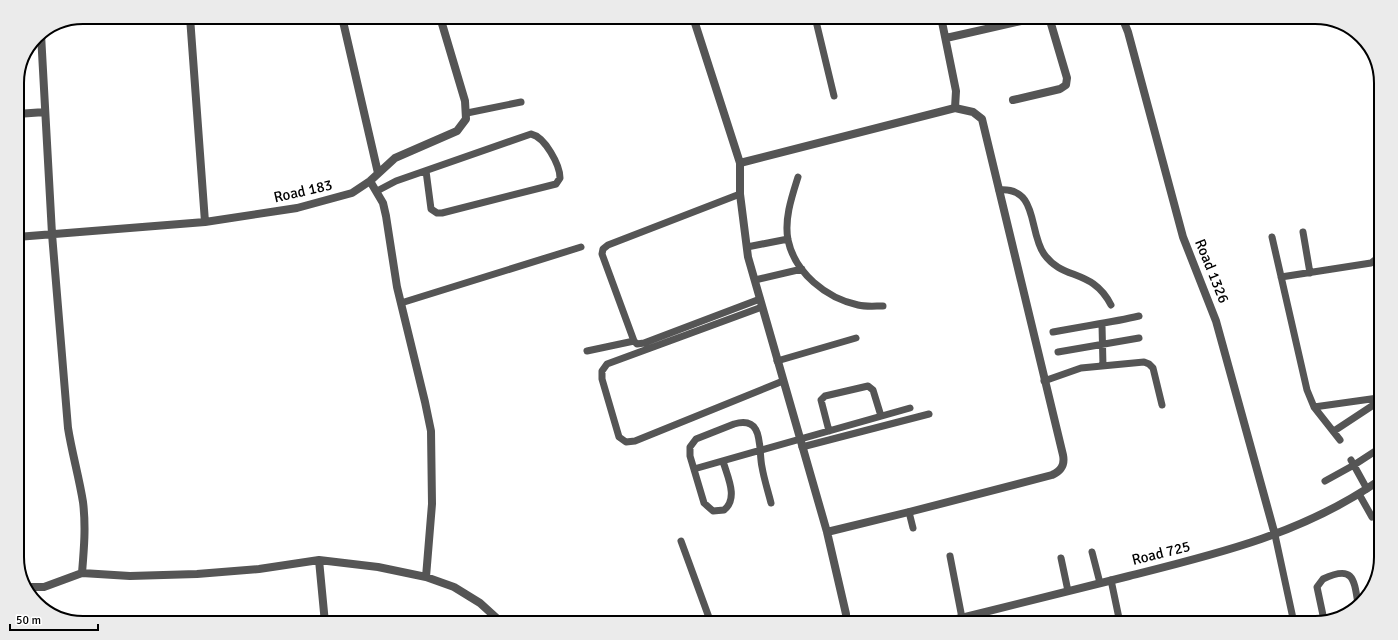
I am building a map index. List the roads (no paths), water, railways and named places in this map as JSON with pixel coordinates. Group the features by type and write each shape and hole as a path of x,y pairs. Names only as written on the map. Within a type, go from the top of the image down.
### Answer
{"street":[{"path":"191,24 205,222"},
{"path":"344,24 378,173"},
{"path":"442,24 465,101 467,113"},
{"path":"696,24 740,163 740,194 747,247 762,308 827,532 846,614"},
{"path":"943,24 956,91 955,108"},
{"path":"946,38 1008,24"},
{"path":"1013,100 1060,89 1066,85 1067,78 1051,24"},
{"name":"Road 1326","path":"1125,24 1183,237 1216,321 1275,535"},
{"path":"41,41 52,234 68,428 83,507 85,534 82,573"},
{"path":"740,163 955,108 973,112 982,119 1064,461 1058,472 909,512 827,532"},
{"path":"24,114 45,112"},
{"name":"Road 183","path":"24,236 205,222 262,214 322,202 352,193 370,181 395,158 457,131 463,125 467,113"},
{"path":"370,181 377,191 386,216 401,303 426,402 431,431 432,504 426,577"},
{"name":"Road 725","path":"970,616 1190,561 1275,535 1341,505 1374,484"},
{"path":"319,560 324,616"},
{"path":"32,587 44,587 82,573 130,576 197,574 259,569 319,560 378,567 426,577 454,587 473,599 494,616"}],"lane":[{"path":"817,24 834,96"},
{"path":"467,113 521,102"},
{"path":"377,191 396,181 530,134 536,135 544,142 559,170 560,178 556,184 442,213 436,213 431,209 426,171"},
{"path":"798,177 788,217 788,239 793,254 802,269 818,286 837,298 859,306 883,306"},
{"path":"999,190 1012,191 1024,198 1029,208 1042,250 1047,258 1063,270 1093,282 1100,288 1111,305"},
{"path":"740,194 608,245 603,249 603,257 634,341 637,344 644,343 760,299"},
{"path":"1303,232 1310,273"},
{"path":"1272,237 1307,390 1314,407 1340,440"},
{"path":"747,247 788,239"},
{"path":"401,303 581,247"},
{"path":"1281,277 1371,263 1374,261"},
{"path":"755,280 802,269"},
{"path":"762,308 607,364 602,371 602,379 619,437 626,442 635,441 783,381"},
{"path":"1053,332 1082,326 1102,325 1139,316"},
{"path":"1102,325 1103,366"},
{"path":"778,361 856,338"},
{"path":"1058,352 1139,338"},
{"path":"587,350 634,341"},
{"path":"1044,381 1081,368 1144,362 1149,364 1154,370 1162,405"},
{"path":"829,431 821,400 826,396 868,386 872,390 881,416"},
{"path":"1314,407 1374,399"},
{"path":"1334,431 1374,405"},
{"path":"694,469 910,408"},
{"path":"802,447 929,414"},
{"path":"723,461 732,494 732,500 729,506 719,511 708,508 704,503 689,451 692,442 700,436 734,424 746,423 755,429 760,439 762,468 771,503"},
{"path":"1325,481 1352,463 1374,452"},
{"path":"1352,463 1367,489"},
{"path":"1359,494 1372,517"},
{"path":"909,512 913,528"},
{"path":"1275,535 1292,616"},
{"path":"681,541 708,616"},
{"path":"1092,552 1100,583"},
{"path":"950,556 962,616"},
{"path":"1060,558 1068,591"},
{"path":"1323,615 1317,587 1323,579 1342,574 1349,575 1354,580 1357,598"},
{"path":"1112,580 1119,616"}]}
